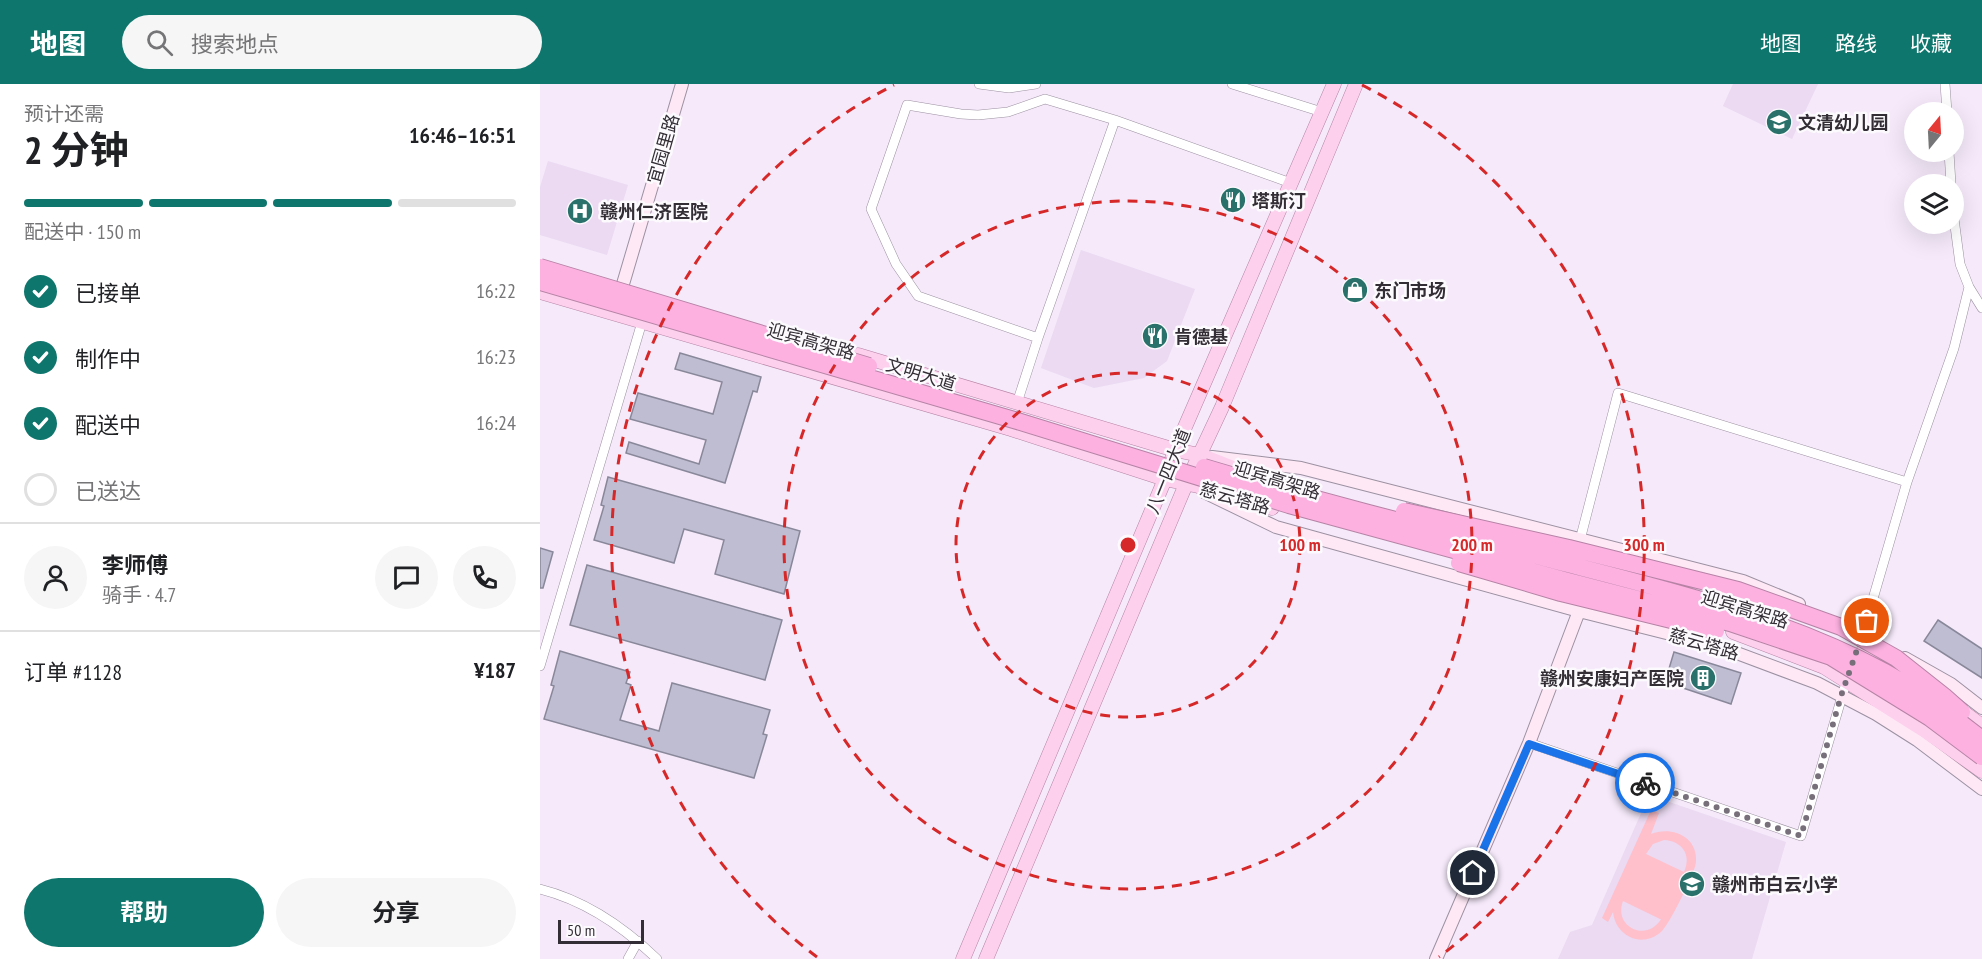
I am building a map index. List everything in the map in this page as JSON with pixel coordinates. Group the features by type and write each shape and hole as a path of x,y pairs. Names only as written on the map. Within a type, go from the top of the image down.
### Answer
{"highway":[{"name":"迎宾高架路","path":"540,267 1292,493 1734,609 1834,647 1887,673 1937,705 1982,739"},
{"name":"迎宾高架路","path":"540,282 1014,420 1289,505 1730,623 1831,657 1930,718 1982,757"},
{"path":"1294,486 1569,548 1738,590 1841,627 1896,658 1982,731"},
{"path":"1283,511 1561,593 1726,633 1826,666 1930,718"}],"main road":[{"name":"八一四大道","path":"965,955 1165,479 1175,450 1334,84"},
{"name":"八一四大道","path":"985,959 1186,484 1222,407 1356,84"},
{"name":"文明大道","path":"540,259 1175,450 1200,455"},
{"name":"文明大道","path":"540,292 1011,429 1186,484"},
{"name":"慈云塔路","path":"1200,455 1226,466 1294,486 1737,597 1861,640 1982,726"},
{"name":"慈云塔路","path":"1186,484 1283,511"},
{"path":"1797,657 1824,667 1924,730 1982,771"}],"street":[{"name":"宜园里路","path":"623,284 682,84"},
{"path":"979,84 1009,88 1036,84"},
{"path":"1232,84 1322,112"},
{"path":"1945,84 1946,102"},
{"path":"1038,339 918,296 896,264 872,209 907,105 978,115 1014,110 1045,99 1115,120 1291,183"},
{"path":"1017,403 1115,120"},
{"path":"1956,234 1960,264 1969,287 1982,308"},
{"path":"1529,744 1801,836 1841,696 1861,640 1907,482 1954,348 1969,287"},
{"path":"540,666 642,322"},
{"path":"1580,540 1618,393 1907,482"},
{"name":"慈云塔路","path":"1200,455 1301,468 1743,581 1846,623 1861,640 1951,684 1982,708"},
{"name":"慈云塔路","path":"1186,484 1276,527 1580,611 1718,646 1818,683 1876,714 1917,740 1982,789"},
{"path":"1436,959 1529,744 1580,611"},
{"path":"540,890 556,893 592,911 638,941 657,959"},
{"path":"628,959 638,941"},
{"path":"965,955 985,959"}],"shaded area":[{"name":"文清幼儿园","path":"1733,84 1818,84 1792,139 1723,106"},
{"name":"赣州仁济医院","path":"548,161 628,185 607,255 540,235 540,187"},
{"path":"1081,250 1195,289 1167,361 1144,378 1094,388 1041,368"},
{"name":"赣州市白云小学","path":"1649,795 1786,842 1752,959 1558,959 1570,932 1592,925"},
{"path":"1651,810 1659,813 1651,834 1667,831 1682,835 1693,846 1695,853 1695,868 1675,910 1661,932 1646,939 1634,939 1623,933 1616,923 1613,912 1608,922 1602,918","holes":["1664,840 1676,843 1684,850 1687,860 1684,872 1646,854 1653,844","1623,901 1660,919 1661,919 1648,930 1633,929 1623,918 1621,910"]}],"building":[{"path":"680,353 761,377 757,392 753,391 725,483 626,453 629,442 699,464 706,440 630,419 638,393 713,414 722,382 675,369"},
{"path":"608,477 800,531 784,594 715,574 724,540 684,529 674,563 594,540 604,506 601,505"},
{"path":"540,548 553,552 543,588 540,588"},
{"path":"587,565 782,620 765,680 570,625"},
{"path":"1938,620 1982,649 1982,678 1924,641"},
{"path":"560,651 630,672 626,683 631,685 620,720 659,731 672,683 770,710 763,734 767,735 754,778 544,719 554,686 551,685"},
{"name":"赣州安康妇产医院","path":"1674,652 1741,673 1731,704 1665,682"}],"way so far":[{"path":"1645,783 1801,836 1841,696 1867,621"}],"place":[{"name":"文清幼儿园","path":"1779,122"},
{"name":"塔斯汀","path":"1233,200"},
{"name":"赣州仁济医院","path":"580,211"},
{"name":"东门市场","path":"1355,290"},
{"name":"肯德基","path":"1155,336"},
{"name":"赣州安康妇产医院","path":"1703,678"},
{"name":"赣州市白云小学","path":"1692,884"}],"route":[{"path":"1473,873 1529,744 1645,783"}]}
